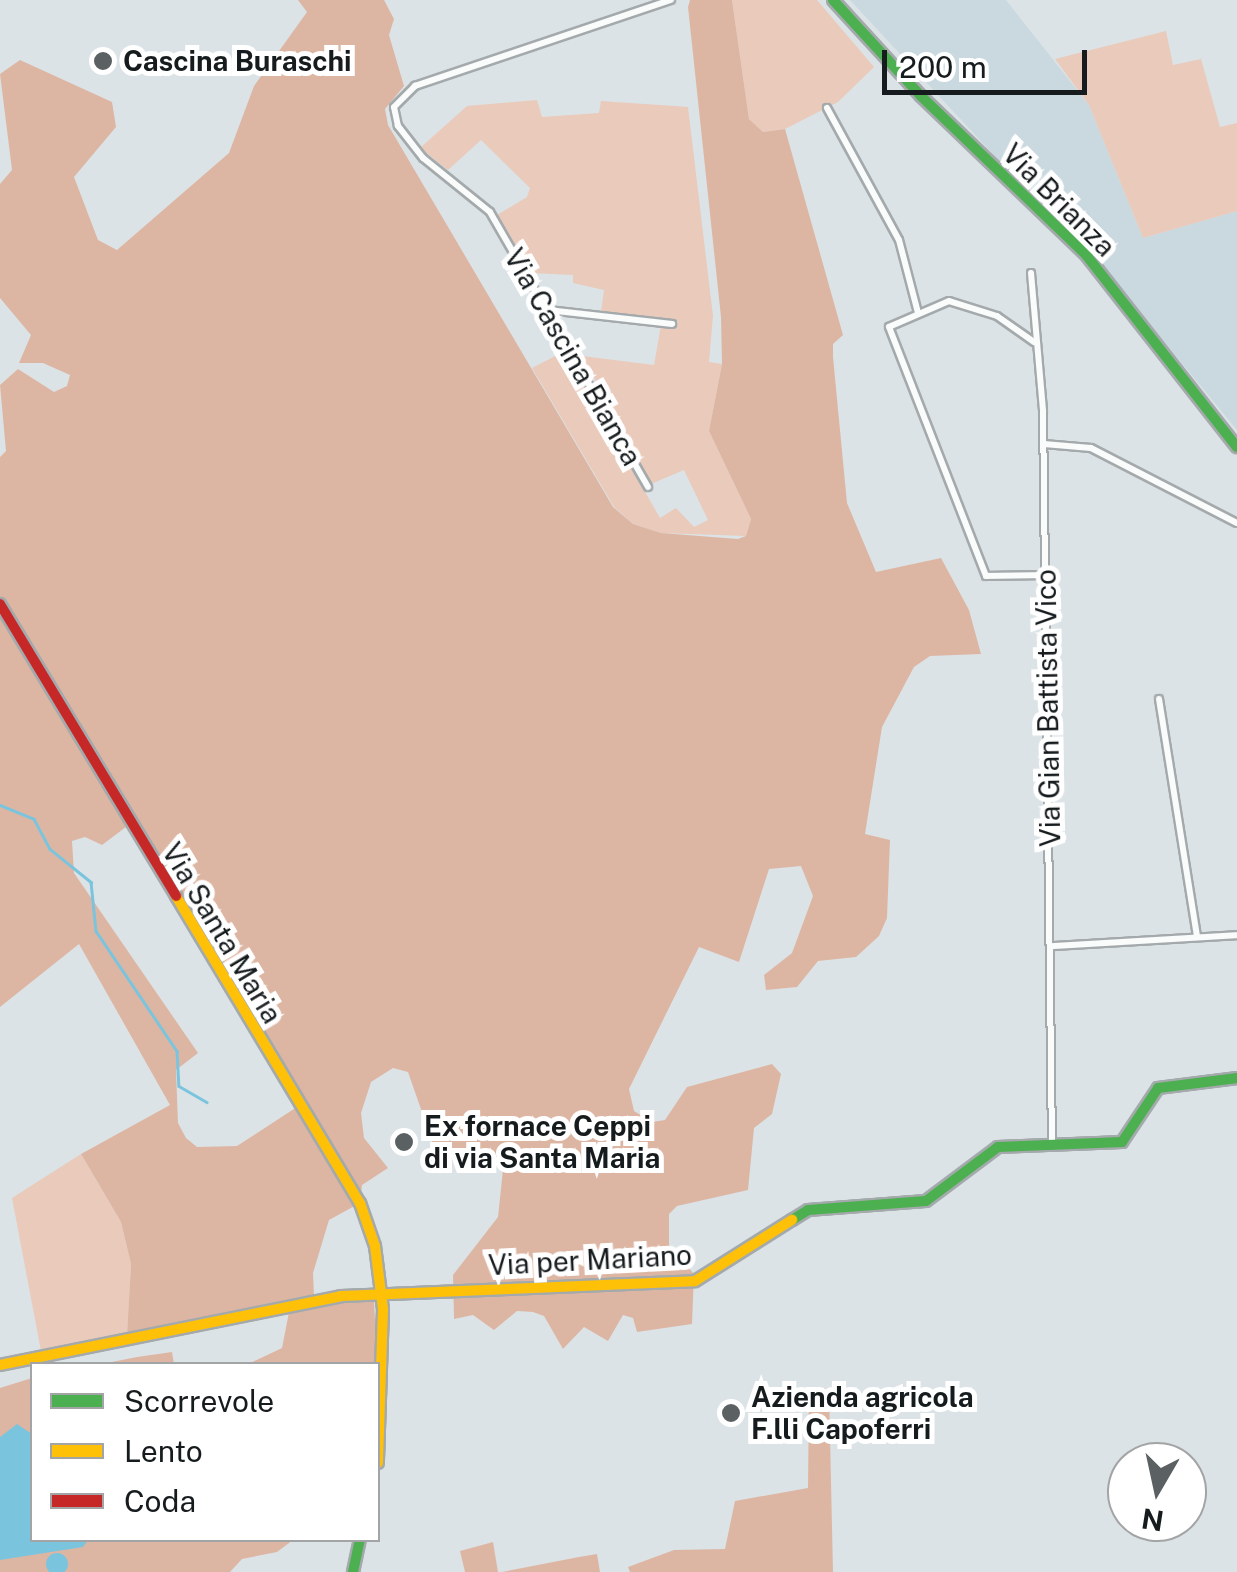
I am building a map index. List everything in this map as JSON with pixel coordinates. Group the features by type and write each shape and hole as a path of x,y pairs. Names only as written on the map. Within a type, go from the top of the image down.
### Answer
{"street":[{"name":"Via Cascina Bianca","path":"648,487 490,212 407,140 394,113 400,98 415,86 671,0"},
{"name":"Via Brianza","path":"833,0 921,96 1087,256 1237,447"},
{"path":"827,108 899,240 918,313"},
{"name":"Via Gian Battista Vico","path":"1030,272 1044,444 1053,946 1052,1144"},
{"path":"1037,347 1028,332 949,301 889,326 986,576 1046,575"},
{"path":"547,310 672,324"},
{"path":"1044,444 1091,448 1237,523"},
{"name":"Via Santa Maria","path":"0,604 360,1204 382,1293 380,1378"},
{"path":"1159,699 1198,937"},
{"path":"1053,946 1237,935"},
{"name":"Via per Mariano","path":"0,1365 382,1293 696,1281 808,1210 917,1204 988,1150 1122,1142 1158,1088 1237,1078"},
{"path":"353,1572 360,1542"}],"shaded area":[{"path":"298,0 384,0 394,19 389,35 404,86 385,109 388,125 613,507 633,524 661,533 738,539 746,536 751,519 709,431 722,364 721,317 688,7 690,0 732,0 749,119 763,132 785,129 843,335 833,344 833,357 847,503 876,572 941,558 969,610 981,654 930,656 914,667 882,727 865,834 890,840 887,918 879,936 856,957 818,961 797,987 766,990 764,975 792,953 813,896 801,866 769,869 739,962 699,947 629,1089 634,1111 652,1122 665,1120 687,1087 772,1064 781,1074 772,1114 754,1128 748,1190 677,1206 669,1214 669,1245 694,1274 692,1324 637,1332 633,1318 623,1315 608,1341 584,1327 563,1349 544,1316 533,1312 517,1311 494,1330 473,1315 454,1319 453,1275 498,1217 504,1160 439,1161 408,1072 393,1068 371,1082 361,1113 364,1138 388,1168 362,1185 360,1203 329,1220 313,1273 314,1296 127,1334 131,1264 121,1222 81,1154 170,1105 79,944 0,1007 0,457 6,451 0,385 18,369 54,392 67,386 70,375 43,363 19,363 31,335 0,298 0,184 12,170 0,74 20,60 112,102 116,127 74,177 98,240 117,250 229,153 254,86 307,12","holes":["130,824 300,1105 237,1146 197,1147 186,1138 178,1123 176,1070 198,1053 74,873 72,841 85,837 102,845"]},
{"path":"732,0 817,0 874,67 838,102 785,129 763,132 749,119"},
{"path":"850,0 1006,0 1089,105 1143,238 1237,211 1237,430 1142,315"},
{"path":"1166,31 1173,65 1201,59 1220,127 1237,123 1237,211 1143,238 1089,105 1055,59"},
{"path":"537,100 542,117 599,113 601,101 688,107 713,316 709,362 722,364 709,431 751,519 746,536 661,533 633,524 614,507 532,368 565,351 660,518 676,508 694,527 708,520 684,470 651,484 582,356 654,365 661,325 675,329 678,321 601,312 604,290 573,283 573,275 531,273 497,215 527,197 530,188 481,140 448,170 420,148 467,106"},
{"path":"81,1154 121,1222 131,1264 127,1334 41,1351 12,1198"},
{"path":"340,1298 374,1302 377,1362 252,1362 282,1348 290,1307"},
{"path":"172,1352 174,1362 112,1362"},
{"path":"30,1379 30,1542 290,1542 277,1552 242,1559 230,1572 0,1572 0,1388"},
{"path":"809,1387 829,1389 833,1572 630,1572 628,1567 674,1550 725,1549 735,1501 808,1488"},
{"path":"493,1542 498,1572 465,1572 460,1551"},
{"path":"597,1554 600,1572 502,1572 579,1557"}],"water":[{"path":"17,1424 30,1433 30,1542 87,1542 83,1547 0,1560 0,1437"},
{"path":"57,1553 67,1560 65,1572 49,1572 49,1556"}],"waterway":[{"path":"0,805 34,819 50,849 91,882 96,931 177,1051 179,1086 207,1102"}],"traffic: fast":[{"path":"833,0 921,96 1087,256 1237,447"},
{"path":"792,1220 808,1210 926,1201 998,1147 1122,1142 1158,1088 1237,1078"},
{"path":"353,1572 360,1542"}],"traffic: slow":[{"path":"176,896 360,1203 375,1246 383,1309 380,1401"},
{"path":"0,1365 341,1296 695,1281 792,1220"}],"traffic: jam":[{"path":"0,604 176,896"}],"place":[{"name":"Cascina Buraschi","path":"103,61"},
{"name":"Ex fornace Ceppi di via Santa Maria","path":"404,1142"},
{"name":"Azienda agricola F.lli Capoferri","path":"731,1413"}]}
